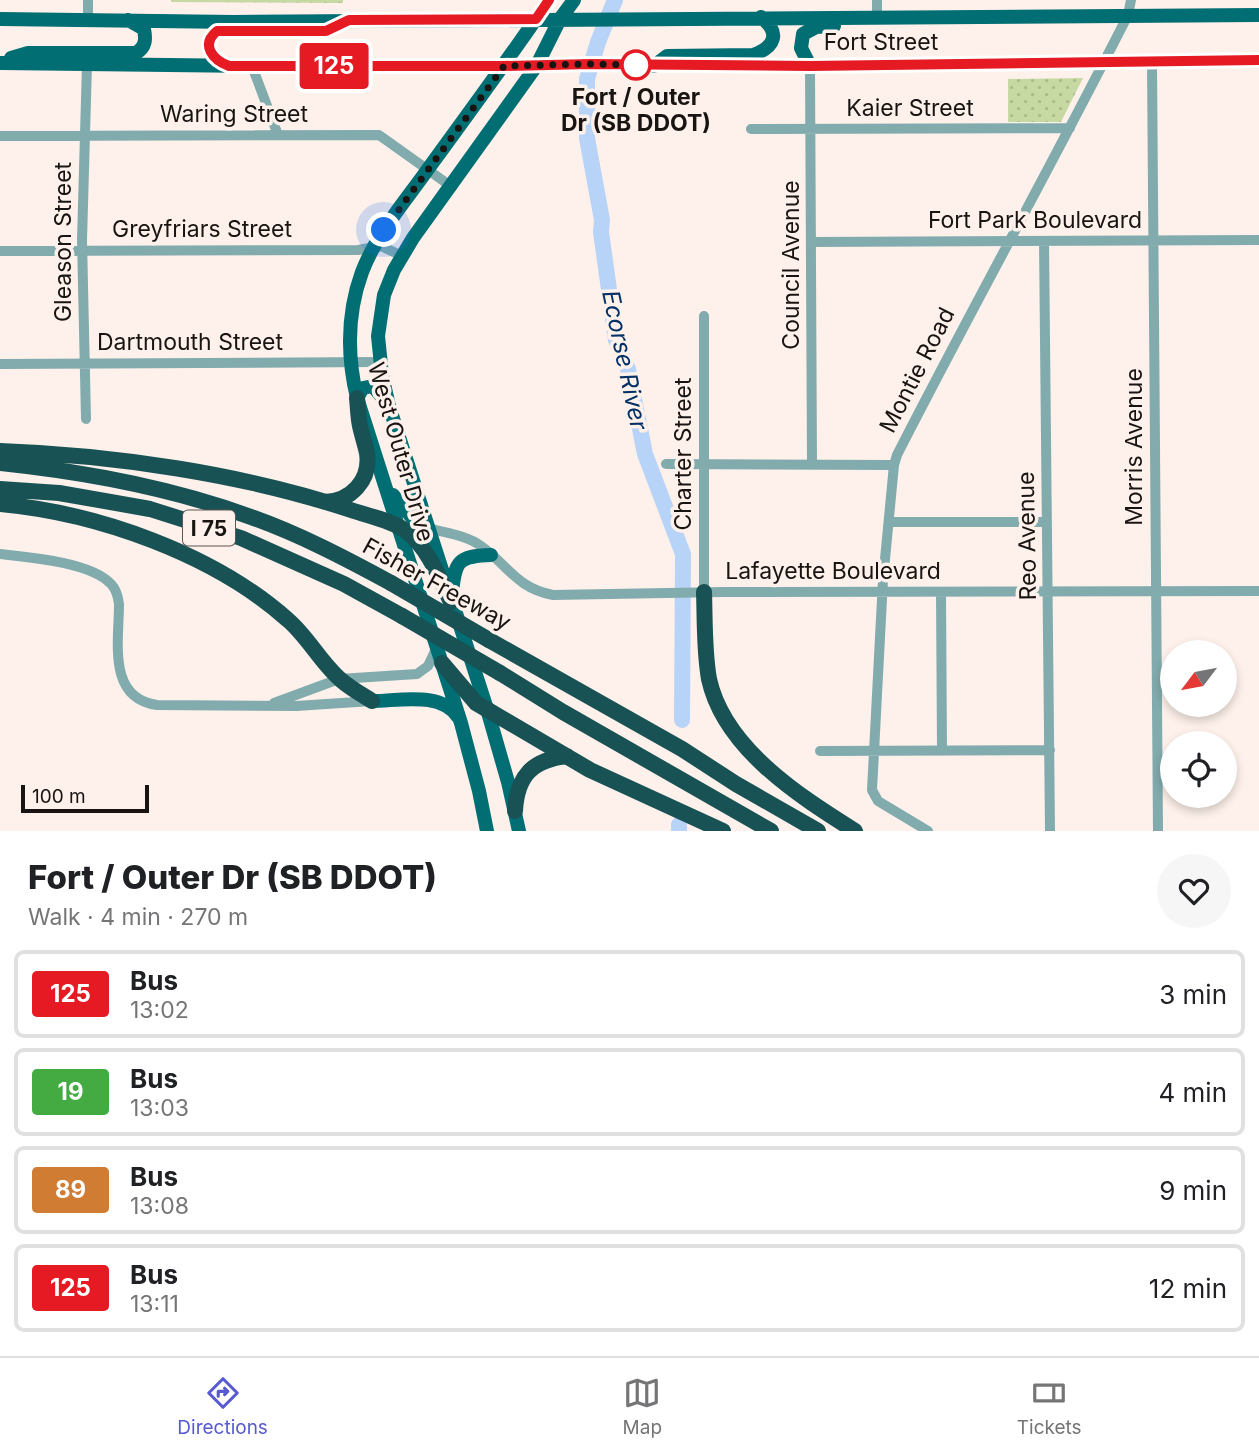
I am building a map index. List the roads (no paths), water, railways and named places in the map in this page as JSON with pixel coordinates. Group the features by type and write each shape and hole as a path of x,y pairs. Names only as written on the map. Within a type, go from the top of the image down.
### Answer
{"highway":[{"path":"325,502 334,502 353,492 365,476 367,454 359,424 358,398"},
{"path":"0,451 114,460 230,479 325,502 399,526 426,552 451,601"},
{"name":"Fisher Freeway","path":"0,463 115,478 210,503 319,545 391,583 682,749 818,831"},
{"name":"Fisher Freeway","path":"0,489 59,493 162,513 241,538 290,559 345,584 402,616 771,831"},
{"path":"0,504 49,511 100,523 158,543 197,562 249,591 288,620 339,679 372,701"},
{"path":"697,593 710,681 722,713 732,730 751,753 797,791 855,831"},
{"path":"440,655 465,692 487,709 566,756 631,790 723,831"},
{"path":"515,811 518,789 529,770 545,760 566,756"}],"main road":[{"name":"West Outer Drive","path":"486,831 479,791 461,723 358,398 350,363 350,331 353,305 362,272 373,247 549,0"},
{"name":"West Outer Drive","path":"519,831 487,709 389,406 378,336 384,295 402,256 537,65 560,19 573,0"},
{"name":"Fort Street","path":"0,19 234,22 1259,15"},
{"path":"810,66 800,44 803,34 810,29 821,26 916,26 949,16"},
{"path":"654,65 667,56 753,55 762,51 772,43 773,37 770,26 761,17"},
{"path":"0,62 28,53 136,53 145,41 144,29 125,19"},
{"path":"229,66 218,62 210,51 210,39 217,31 326,31 349,20"},
{"path":"1155,63 1175,53 1259,53"},
{"name":"Fort Street","path":"0,62 229,66 810,66 1259,60"},
{"path":"358,398 363,388 373,386 389,406"},
{"path":"388,489 415,522 428,528"},
{"path":"451,601 454,573 458,563 470,556 491,555"},
{"path":"372,701 440,702 453,709 461,723"}],"street":[{"path":"88,0 88,19"},
{"path":"877,0 877,18"},
{"name":"Montie Road","path":"928,831 873,796 872,790 883,592 894,465 944,364 1128,15 1131,0"},
{"name":"Morris Avenue","path":"1155,63 1158,831"},
{"name":"Gleason Street","path":"86,419 82,250 87,64"},
{"path":"253,66 278,135"},
{"name":"Council Avenue","path":"810,66 812,464"},
{"name":"Kaier Street","path":"751,129 1070,128"},
{"name":"Waring Street","path":"0,136 379,135 452,187"},
{"name":"Fort Park Boulevard","path":"812,242 1259,240"},
{"name":"Reo Avenue","path":"1044,241 1050,831"},
{"name":"Greyfriars Street","path":"0,251 350,250 382,246 402,256"},
{"name":"Charter Street","path":"697,593 704,464 704,316"},
{"name":"Dartmouth Street","path":"0,364 380,362"},
{"path":"666,464 894,465"},
{"path":"888,522 1047,522"},
{"name":"Lafayette Boulevard","path":"428,528 473,541 523,585 553,595 1259,591"},
{"path":"0,554 57,561 100,576 110,583 119,604 119,671 125,686 140,700 157,705 267,706 372,701"},
{"path":"941,592 942,751"},
{"path":"267,706 339,679 416,674 440,655"},
{"path":"820,751 1050,750"}],"waterway":[{"name":"Ecorse River","path":"615,0 587,79 587,138 602,220 601,232 616,340 628,369 645,454 683,554 682,720"},
{"name":"Ecorse River","path":"679,825 679,831"}],"place":[{"name":"Fort / Outer Dr (SB DDOT)","path":"636,65"}]}
